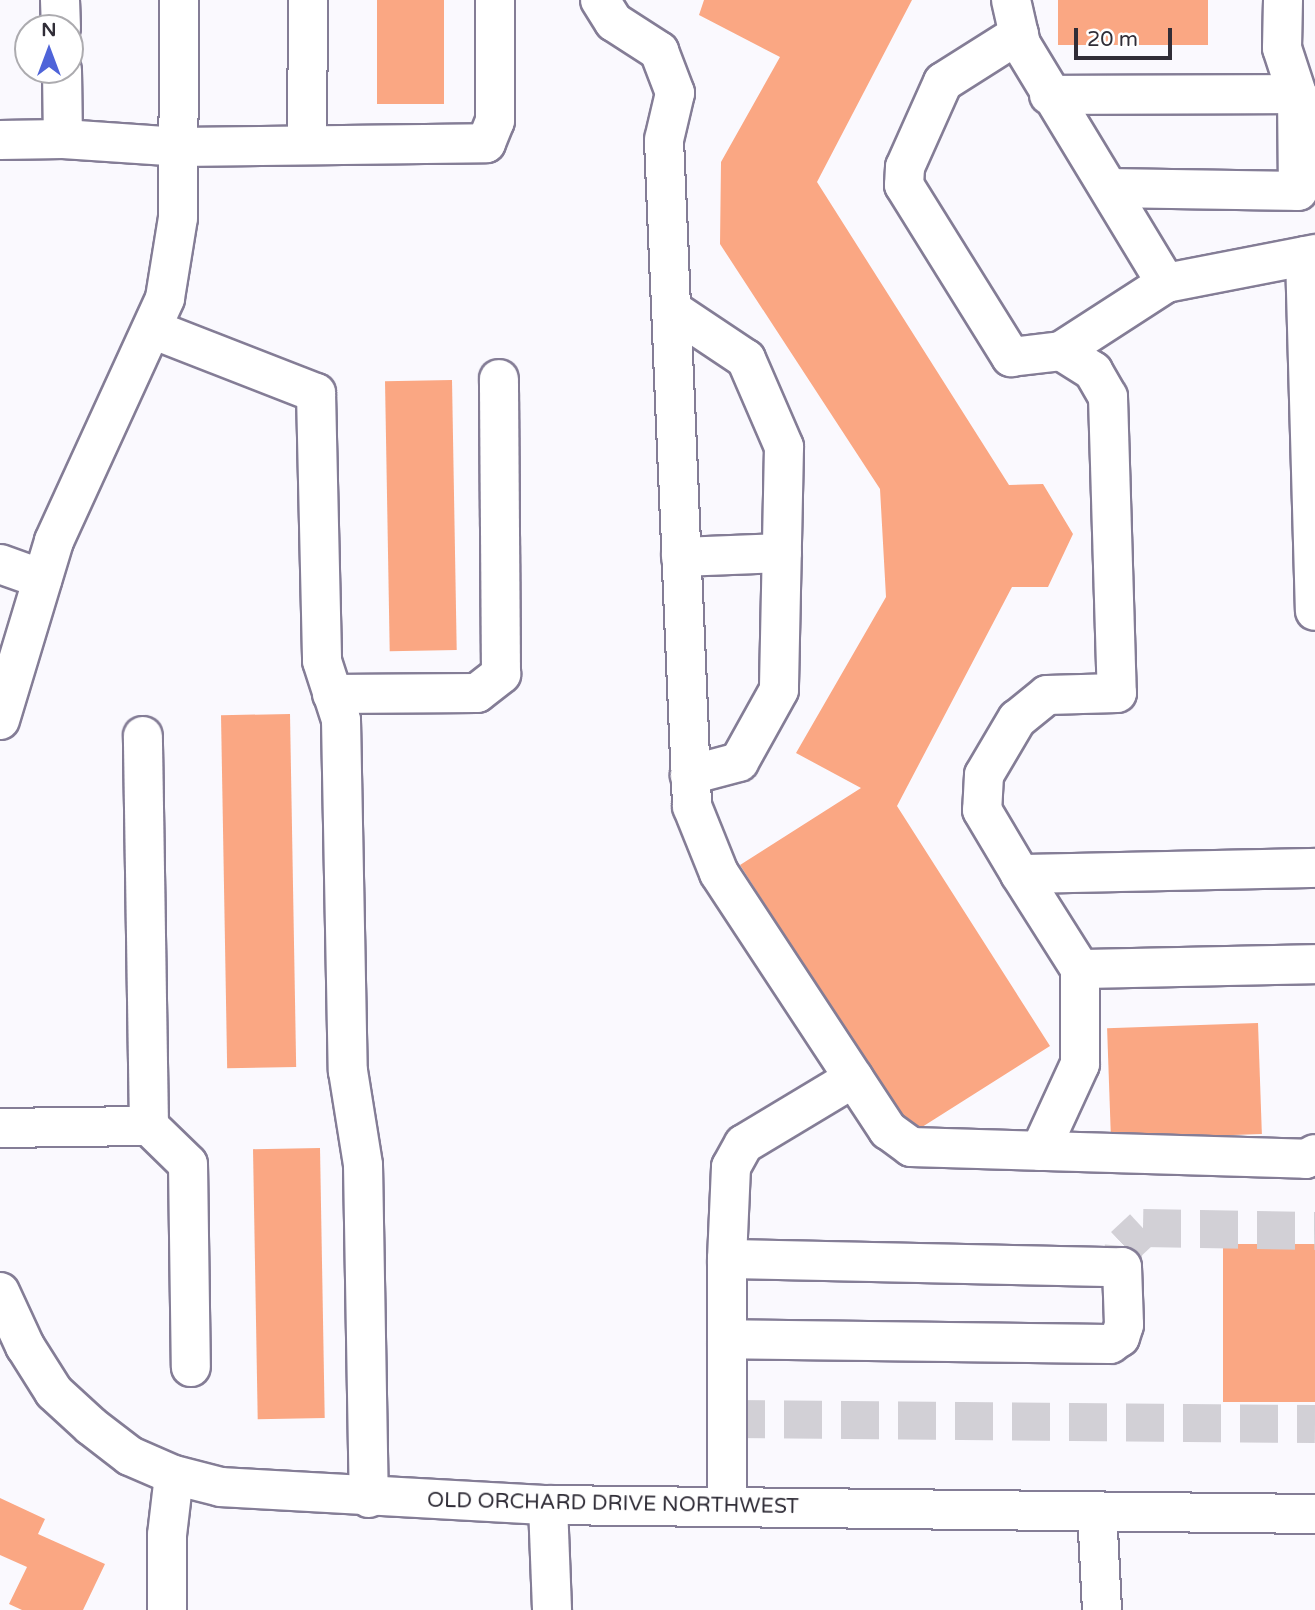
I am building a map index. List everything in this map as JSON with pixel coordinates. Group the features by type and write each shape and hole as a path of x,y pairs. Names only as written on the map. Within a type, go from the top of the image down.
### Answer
{"street":[{"path":"2,701 54,541 165,298 178,218 179,0"},
{"path":"307,0 307,145"},
{"path":"0,139 64,139 180,147 486,143 495,121 495,0"},
{"path":"600,0 614,22 659,51 675,93 664,140 690,775 692,806 719,873 888,1129 911,1147 1306,1159 1315,1154"},
{"path":"1110,188 1298,191 1297,94 1282,48 1283,0"},
{"path":"1166,283 1110,188 1049,95 1015,17 943,82 905,167 904,185 1011,357 1061,351 1166,283 1310,255 1315,611"},
{"path":"62,84 64,139"},
{"path":"1049,95 1297,94"},
{"path":"671,309 746,359 784,447 779,690 739,762 690,775"},
{"path":"152,329 316,393 322,661 341,720 348,1070 363,1165 369,1498"},
{"path":"1040,1151 1080,1064 1080,969 982,810 984,775 1017,719 1047,695 1117,693 1108,397 1093,371 1061,351"},
{"path":"332,694 477,693 501,674 499,379"},
{"path":"681,557 782,553"},
{"path":"0,564 42,579"},
{"path":"143,736 149,1126 188,1164 191,1367"},
{"path":"1020,874 1315,868"},
{"path":"1080,969 1315,964"},
{"path":"727,1507 727,1259 731,1167 744,1144 854,1077"},
{"path":"0,1128 149,1126"},
{"path":"727,1259 1122,1266 1124,1325 1120,1338 1110,1344 727,1339"},
{"name":"OLD ORCHARD DRIVE NORTHWEST","path":"0,1292 24,1346 54,1392 130,1455 174,1475 221,1487 369,1498 548,1505 1315,1514"},
{"path":"167,1610 167,1535 174,1475"},
{"path":"548,1505 552,1610"},
{"path":"1097,1511 1102,1610"}],"building":[{"path":"377,0 444,0 444,104 377,104"},
{"path":"704,0 912,0 817,182 1009,485 1043,484 1073,534 1048,587 1012,587 897,806 1050,1046 911,1134 740,865 861,788 796,753 886,597 880,489 720,244 721,162 780,57 699,15"},
{"path":"1058,0 1208,0 1208,45 1058,45"},
{"path":"452,380 457,650 390,651 385,381"},
{"path":"290,714 296,1067 227,1068 221,715"},
{"path":"1258,1023 1262,1134 1111,1139 1107,1028"},
{"path":"320,1148 325,1418 258,1419 253,1149"},
{"path":"1223,1244 1315,1244 1315,1402 1223,1402"},
{"path":"0,1498 45,1519 38,1534 105,1564 83,1610 22,1610 9,1604 27,1567 0,1555"}],"tunnel":[{"path":"1122,1267 1124,1246 1143,1228 1315,1231"},
{"path":"727,1419 1315,1424"}]}
